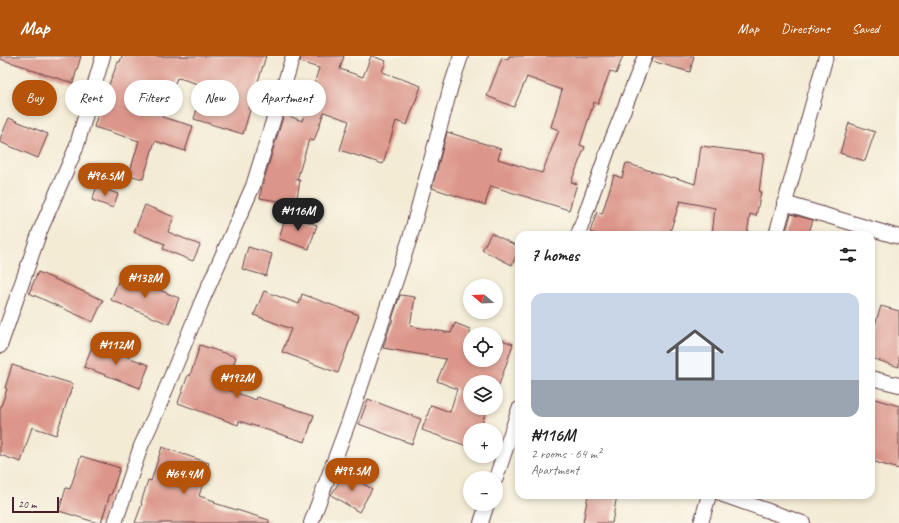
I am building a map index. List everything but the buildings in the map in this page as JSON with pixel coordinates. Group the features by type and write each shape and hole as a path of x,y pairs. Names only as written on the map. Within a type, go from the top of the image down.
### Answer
{"street":[{"path":"0,346 40,232 76,148 103,56"},
{"path":"115,523 141,446 202,301 253,186 293,56"},
{"path":"310,523 353,410 410,238 451,86 461,56"},
{"path":"579,231 608,147 645,56"},
{"path":"777,231 826,56"},
{"path":"784,203 899,236"},
{"path":"875,379 899,385"},
{"path":"498,471 515,420"},
{"path":"701,523 708,499"},
{"path":"734,499 803,523"},
{"path":"481,523 485,511"}]}
